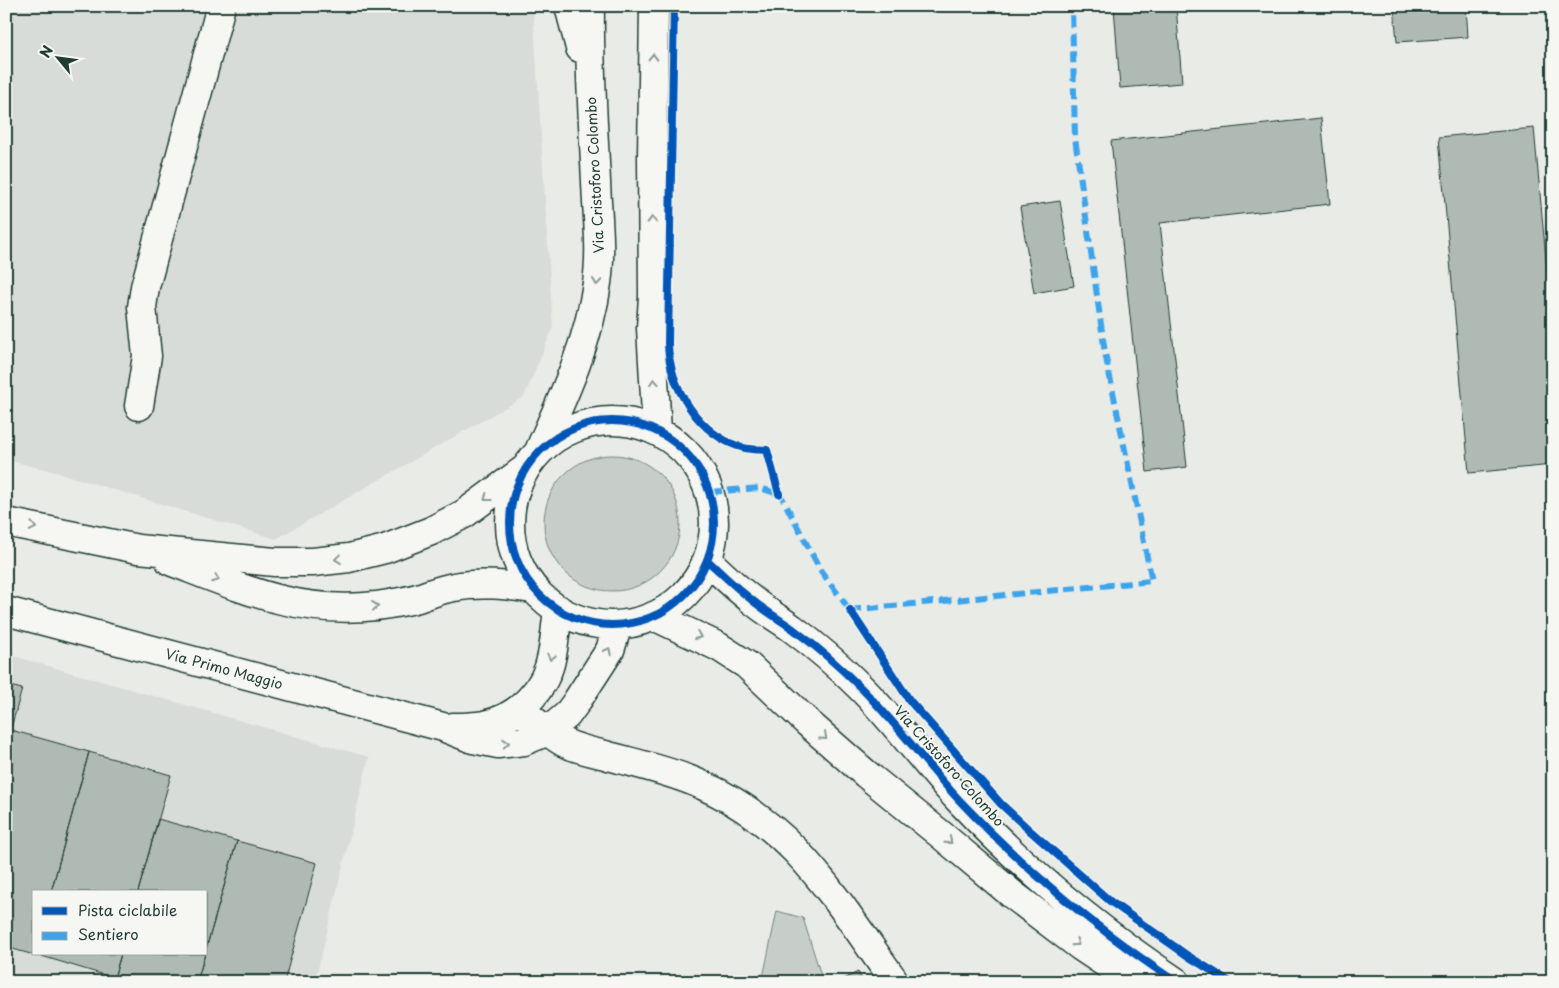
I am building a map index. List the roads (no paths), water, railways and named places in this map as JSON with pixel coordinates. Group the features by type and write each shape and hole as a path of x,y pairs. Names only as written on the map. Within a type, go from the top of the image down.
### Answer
{"street":[{"path":"139,406 147,356 142,307 145,287 221,6"},
{"path":"569,6 591,86"},
{"name":"Via Cristoforo Colombo","path":"532,461 582,351 591,318 597,284 600,231 591,86 590,6"},
{"path":"654,6 653,296 650,328 657,431"},
{"name":"Via Cristoforo Colombo","path":"610,420 629,422 657,431 686,452 698,467 706,484 712,502 714,521 713,541 707,560 698,578 685,593 671,606 654,616 618,625 586,622 567,615 534,589 517,561 510,520 513,498 520,478 546,445 562,434 590,423 610,420"},
{"path":"6,522 138,549 275,562 313,562 349,558 385,549 432,531 454,520 474,507 532,461"},
{"path":"138,549 253,593 282,601 313,606 344,608 375,606 411,600 443,589 471,584 534,589"},
{"name":"Via Cristoforo Colombo","path":"707,560 751,600 814,645 857,684 896,725 960,800 1029,869 1058,895 1120,943 1176,982"},
{"name":"Via Primo Maggio","path":"443,727 485,725 498,721 520,709 537,690 549,668 558,609"},
{"name":"Via Primo Maggio","path":"6,612 443,727 473,739 498,744 524,741 548,731 567,715 610,650 618,625"},
{"path":"654,616 719,647 747,665 859,768 1007,891 1069,938 1134,982"},
{"path":"520,709 566,743 584,750 691,780 748,810 782,837 806,862 892,979"}]}
